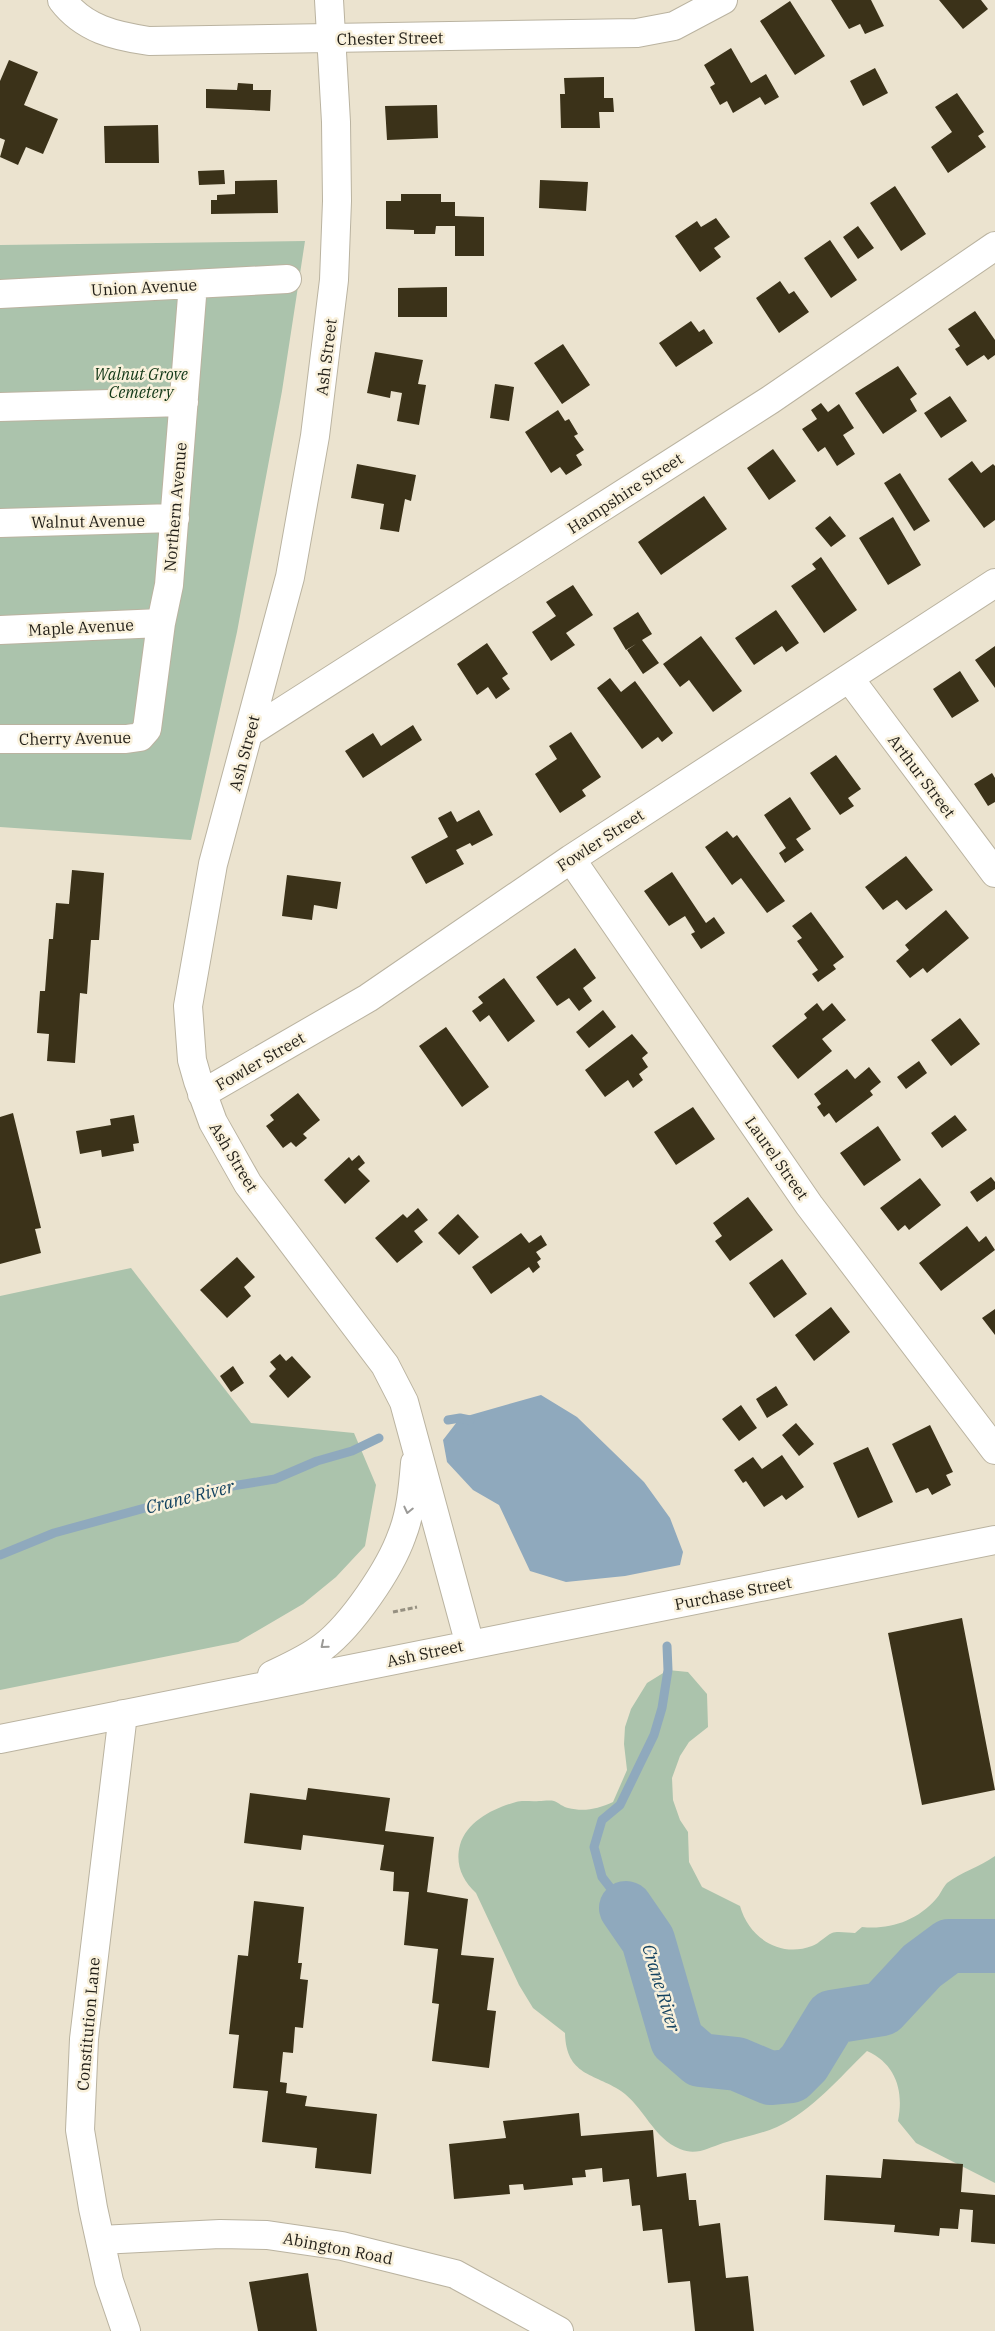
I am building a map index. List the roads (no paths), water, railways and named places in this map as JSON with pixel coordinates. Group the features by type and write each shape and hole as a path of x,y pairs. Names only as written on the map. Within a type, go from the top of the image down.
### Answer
{"street":[{"name":"Chester Street","path":"62,0 87,24 118,36 149,41 637,34 674,26 723,0"},
{"name":"Ash Street","path":"0,1739 470,1645 404,1402 385,1365 248,1184 213,1122 192,1060 189,1034 188,1006 191,982 213,864 290,578 315,436 328,347 334,280 337,201 329,0"},
{"name":"Hampshire Street","path":"250,732 770,400 995,246"},
{"name":"Union Avenue","path":"0,294 287,279"},
{"name":"Northern Avenue","path":"147,729 168,585 175,518 193,284"},
{"path":"0,407 184,402"},
{"name":"Walnut Avenue","path":"0,523 175,518"},
{"name":"Fowler Street","path":"202,1094 368,998 571,859 995,583"},
{"name":"Maple Avenue","path":"0,630 161,623"},
{"name":"Arthur Street","path":"849,678 995,873"},
{"name":"Cherry Avenue","path":"0,739 126,739 140,737 147,729"},
{"name":"Laurel Street","path":"571,859 809,1205 995,1450"},
{"name":"Ash Street","path":"235,1691 267,1678 323,1647 356,1612 385,1570 402,1535 413,1489 416,1444"},
{"name":"Purchase Street","path":"470,1645 995,1540"},
{"name":"Constitution Lane","path":"123,1714 84,2039 80,2130 109,2281 126,2331"},
{"name":"Abington Road","path":"100,2240 220,2234 257,2235 342,2246 455,2274 559,2331"}],"water":[{"path":"541,1395 577,1417 644,1482 670,1518 683,1552 680,1565 625,1576 566,1582 530,1571 499,1505 473,1490 447,1462 443,1440 460,1418"}],"waterway":[{"name":"Crane River","path":"448,1420 460,1418 470,1420"},
{"name":"Crane River","path":"0,1555 54,1533 214,1489 275,1479 317,1461 352,1451 379,1438"},
{"name":"Crane River","path":"626,1908 602,1877 594,1847 602,1820 620,1805 654,1735 662,1708 668,1670 667,1646"},
{"name":"Crane River","path":"626,1908 648,1940 677,2040 700,2060 737,2064 770,2078 791,2076 804,2063 832,2017 882,2009 922,1966 949,1946 995,1946"}],"park label":[{"name":"Walnut Grove Cemetery","path":"141,383"}]}
